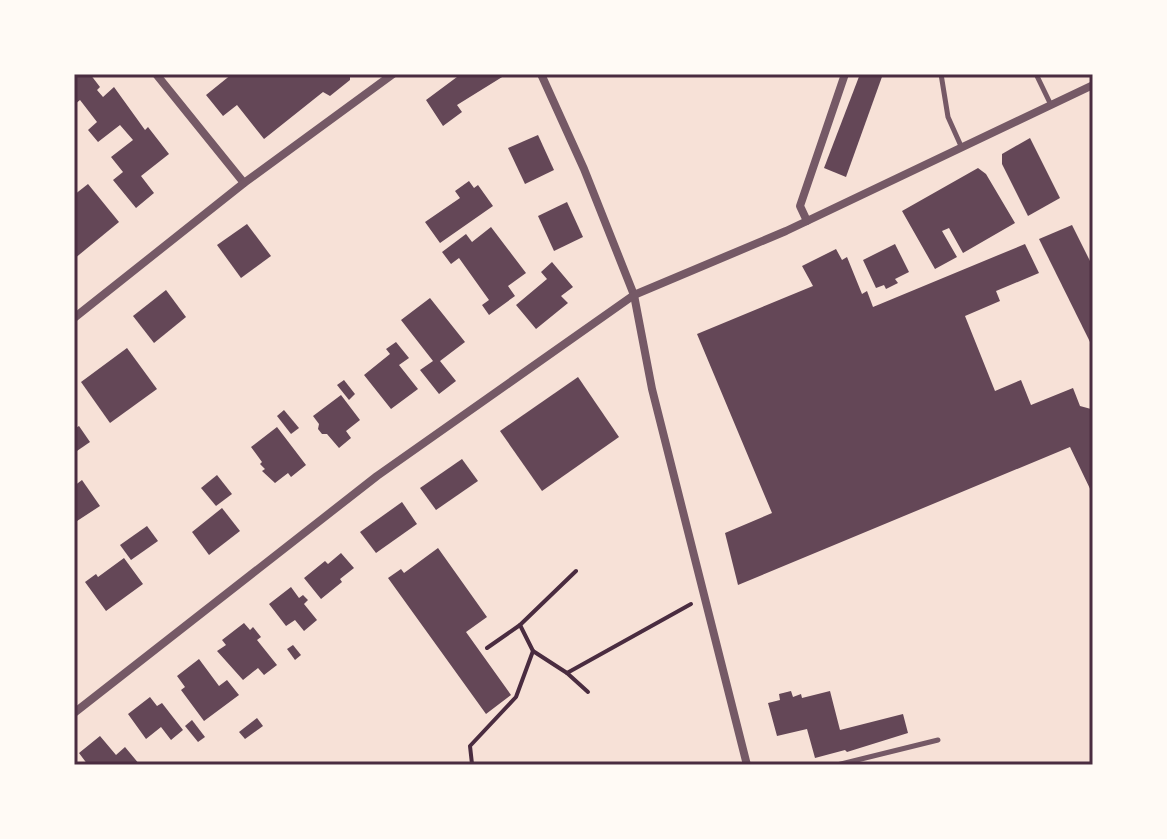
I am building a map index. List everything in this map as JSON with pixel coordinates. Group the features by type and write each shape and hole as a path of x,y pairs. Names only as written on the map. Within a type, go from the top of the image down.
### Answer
{"street":[{"path":"156,74 244,183"},
{"path":"74,318 244,183 393,74"},
{"path":"541,74 584,169 634,295 652,389 747,765"},
{"path":"807,221 800,206 845,74"},
{"path":"74,713 377,476 634,295 807,221 1093,85"}],"lane":[{"path":"941,74 948,117 961,146"},
{"path":"1036,74 1051,105"},
{"path":"837,765 938,740"}],"path":[{"path":"487,648 520,625 576,571"},
{"path":"567,673 705,596"},
{"path":"520,625 533,651 567,673 588,692"},
{"path":"472,764 470,746 516,697 533,651"}],"building":[{"path":"74,74 90,74 103,97 114,87 145,130 148,127 169,154 141,176 154,193 136,208 113,180 123,172 111,157 133,140 120,125 98,142 88,130 97,122 80,100 74,105"},
{"path":"232,74 348,74 350,80 330,96 323,92 264,139 237,105 223,116 206,95"},
{"path":"461,74 507,74 457,105 462,112 443,126 426,100"},
{"path":"860,74 883,74 846,177 824,168"},
{"path":"538,135 554,170 525,184 508,148"},
{"path":"1030,138 1060,198 1028,216 1002,164 1002,154"},
{"path":"978,168 986,174 1015,223 963,253 949,228 942,231 957,257 935,269 902,211"},
{"path":"469,181 474,188 478,185 493,206 440,243 425,222 460,198 455,191"},
{"path":"88,184 119,222 74,259 74,195"},
{"path":"567,202 583,237 554,251 538,216"},
{"path":"247,224 271,256 241,278 217,245"},
{"path":"1072,225 1093,267 1093,348 1039,239"},
{"path":"491,227 526,273 508,286 515,296 489,315 482,305 489,300 459,258 451,264 442,252 466,234 472,242"},
{"path":"895,244 909,272 895,279 898,283 886,289 884,285 876,288 863,260"},
{"path":"1025,244 1039,273 996,291 1000,301 965,316 995,391 1021,380 1031,405 1073,388 1080,406 1091,409 1093,495 1070,447 738,585 725,533 772,513 697,334 813,286 802,266 836,249 842,260 847,257 862,294 867,291 873,307"},
{"path":"552,262 573,287 561,296 568,303 536,329 516,305 547,279 541,272"},
{"path":"166,290 186,317 154,343 133,316"},
{"path":"430,298 465,342 440,361 456,381 439,394 420,370 433,361 401,320"},
{"path":"396,342 409,358 399,365 418,389 391,409 364,375 390,354 386,349"},
{"path":"127,348 157,389 110,423 81,382"},
{"path":"578,377 619,437 542,491 500,431"},
{"path":"344,380 355,394 349,400 337,385"},
{"path":"341,395 360,420 346,431 351,438 339,448 327,434 322,434 313,416"},
{"path":"284,410 299,428 291,434 277,416"},
{"path":"79,426 90,442 74,453 74,429"},
{"path":"277,427 306,465 291,477 288,473 275,483 262,471 265,469 260,464 262,462 251,447"},
{"path":"462,459 478,481 436,510 420,488"},
{"path":"217,475 232,494 216,506 201,488"},
{"path":"82,480 100,506 74,523 74,486"},
{"path":"402,502 417,524 376,553 360,532"},
{"path":"222,508 240,531 209,555 192,532"},
{"path":"147,526 158,541 131,560 120,545"},
{"path":"438,548 487,617 466,632 511,695 486,714 388,578 401,569 404,573"},
{"path":"341,553 354,568 321,599 304,578"},
{"path":"124,558 143,584 106,611 85,582 96,574 98,577"},
{"path":"291,587 299,598 303,595 308,600 304,604 317,620 304,631 295,620 286,626 269,604"},
{"path":"244,623 250,630 253,627 261,637 257,640 277,665 264,675 258,668 243,680 217,651 226,645 222,640"},
{"path":"293,645 301,655 295,660 287,649"},
{"path":"199,659 219,686 227,680 239,695 204,721 181,690 185,687 177,676"},
{"path":"791,691 793,697 801,694 802,698 830,691 840,730 903,714 908,733 847,752 815,758 807,729 777,736 768,703 780,700 779,694"},
{"path":"150,697 157,706 162,703 183,730 171,740 161,727 146,739 128,714"},
{"path":"257,718 263,726 245,739 239,732"},
{"path":"192,720 205,737 198,742 185,726"},
{"path":"100,736 116,755 125,747 140,765 88,765 79,753"}]}
